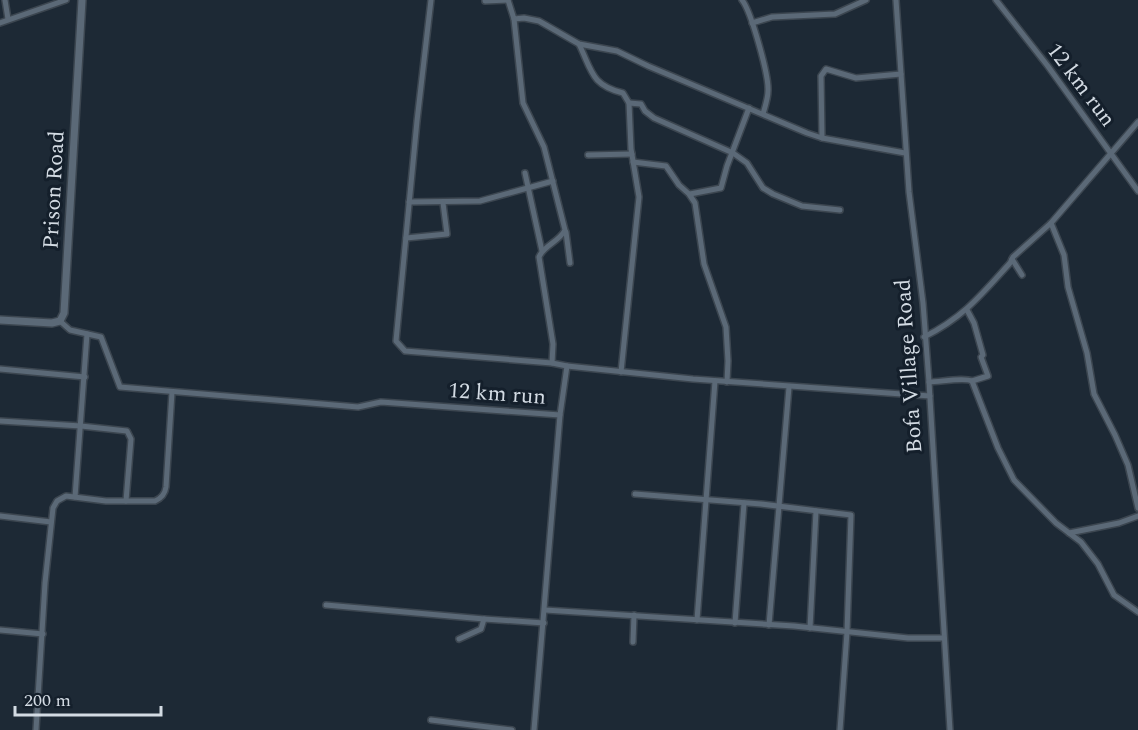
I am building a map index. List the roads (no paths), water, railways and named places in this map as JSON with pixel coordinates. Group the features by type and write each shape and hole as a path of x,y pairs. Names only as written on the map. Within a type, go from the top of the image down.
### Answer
{"street":[{"path":"5,0 8,19"},
{"path":"0,22 66,0"},
{"name":"Prison Road","path":"60,321 64,314 67,290 82,0"},
{"path":"431,0 396,341 405,351 567,366"},
{"path":"485,1 508,0 514,18 523,103 544,147 565,230 570,263"},
{"path":"742,0 752,23 767,81 768,92 763,114"},
{"path":"752,23 772,17 835,14 866,0"},
{"name":"Bofa Village Road","path":"896,0 905,153 929,382 950,730"},
{"name":"12 km run","path":"996,0 1047,65 1138,191"},
{"path":"514,18 539,21 579,44 617,51 822,138 905,153"},
{"path":"579,44 596,80 608,89 623,93 628,104 632,154 639,197 621,372"},
{"path":"822,138 821,76 826,69 856,78 901,74"},
{"path":"628,104 641,104 645,111 654,118 733,153 747,163 763,189 802,206 840,210"},
{"path":"690,194 721,188 749,108"},
{"path":"924,337 967,310 1012,259 1051,223 1138,122"},
{"path":"588,155 632,154"},
{"path":"633,162 666,166 695,203 704,264 726,327 727,382"},
{"path":"525,173 542,251"},
{"path":"409,202 480,201 553,181"},
{"path":"406,238 447,234 443,202"},
{"path":"1051,223 1064,255 1070,294 1087,353 1094,394 1128,465 1138,508"},
{"path":"552,363 553,344 539,257 542,251 563,236 565,230"},
{"path":"1012,259 1022,275"},
{"path":"967,310 976,331 983,355 981,357 988,376 972,381"},
{"path":"0,320 52,324 60,321"},
{"name":"12 km run","path":"60,321 70,330 101,337 120,387 172,392 358,407 381,402 560,415 567,366 727,382 930,396"},
{"path":"75,496 87,334"},
{"path":"0,369 85,377"},
{"path":"929,382 948,382 967,378 972,381 998,448 1014,480 1045,514 1081,542 1098,564 1114,595 1138,612"},
{"path":"697,620 715,381"},
{"path":"769,625 789,387"},
{"path":"36,730 45,583 53,508 57,501 66,496 106,501 155,501 165,494 172,392"},
{"path":"534,730 560,415"},
{"path":"0,421 123,430 130,434 126,501"},
{"path":"635,494 851,515 847,632 840,730"},
{"path":"735,623 744,503"},
{"path":"810,628 816,511"},
{"path":"0,516 51,522"},
{"path":"1069,533 1119,523 1138,516"},
{"path":"326,605 544,623"},
{"path":"545,610 810,628 908,638 944,638"},
{"path":"633,642 634,615"},
{"path":"459,639 481,630 484,619"},
{"path":"0,630 43,634"},
{"path":"431,720 512,730"}]}
